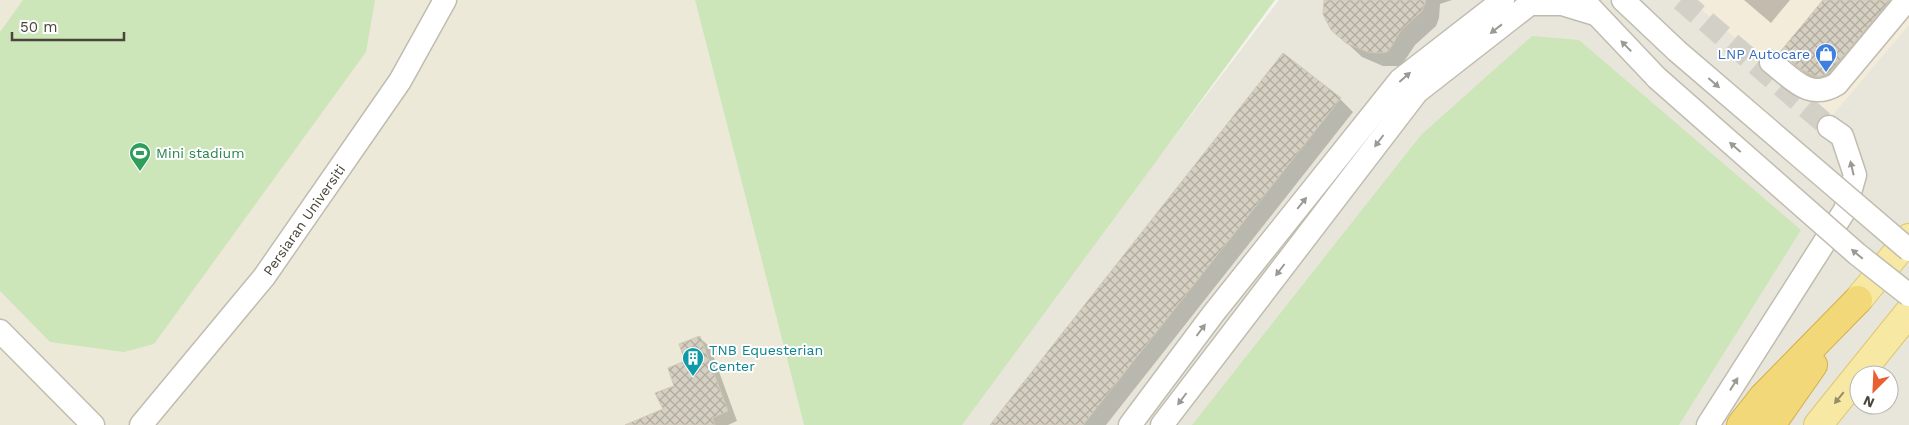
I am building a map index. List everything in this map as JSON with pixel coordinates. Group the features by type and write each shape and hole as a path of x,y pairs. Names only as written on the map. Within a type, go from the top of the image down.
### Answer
{"highway":[{"path":"1741,425 1763,397 1858,300"},
{"path":"1772,425 1858,300"}],"main road":[{"path":"1858,300 1909,238"},
{"path":"1818,425 1909,312"}],"street":[{"name":"Persiaran Universiti","path":"140,424 264,277 400,81 445,0"},
{"path":"1130,425 1213,314 1400,80 1502,0"},
{"path":"1623,0 1678,51 1909,250"},
{"path":"1771,62 1803,88 1820,91 1829,89 1838,84 1907,0"},
{"path":"1162,425 1417,92 1532,2 1589,7 1657,78 1857,254 1909,295"},
{"path":"1708,425 1845,210 1855,175 1842,136 1829,127"},
{"path":"0,331 93,424"}],"shaded area":[{"path":"0,0 695,0 804,425 0,425"},
{"path":"1279,0 1909,0 1909,425 954,425"},
{"path":"1690,0 1909,0 1909,25 1831,117"}],"green space":[{"name":"Mini stadium","path":"23,0 375,0 366,52 154,344 124,352 50,342 0,291 0,32"},
{"path":"695,0 1275,0 962,425 804,425"},
{"path":"1532,36 1579,40 1801,230 1679,425 1192,425 1421,135"}],"building":[{"path":"1324,0 1426,0 1422,11 1401,30 1387,52 1377,53 1368,52 1346,43 1331,30 1323,14"},
{"path":"1823,0 1890,0 1829,73 1818,77 1802,70 1780,52"},
{"path":"1283,53 1341,98 1083,425 990,425"},
{"name":"TNB Equesterian Center","path":"700,336 728,411 712,418 715,425 625,425 663,409 655,393 674,386 668,368 685,361 679,344"}],"tunnel":[{"path":"1681,0 1829,127"}],"place":[{"name":"LNP Autocare","path":"1826,73"},
{"name":"Mini stadium","path":"140,172"},
{"name":"TNB Equesterian Center","path":"693,377"}]}
